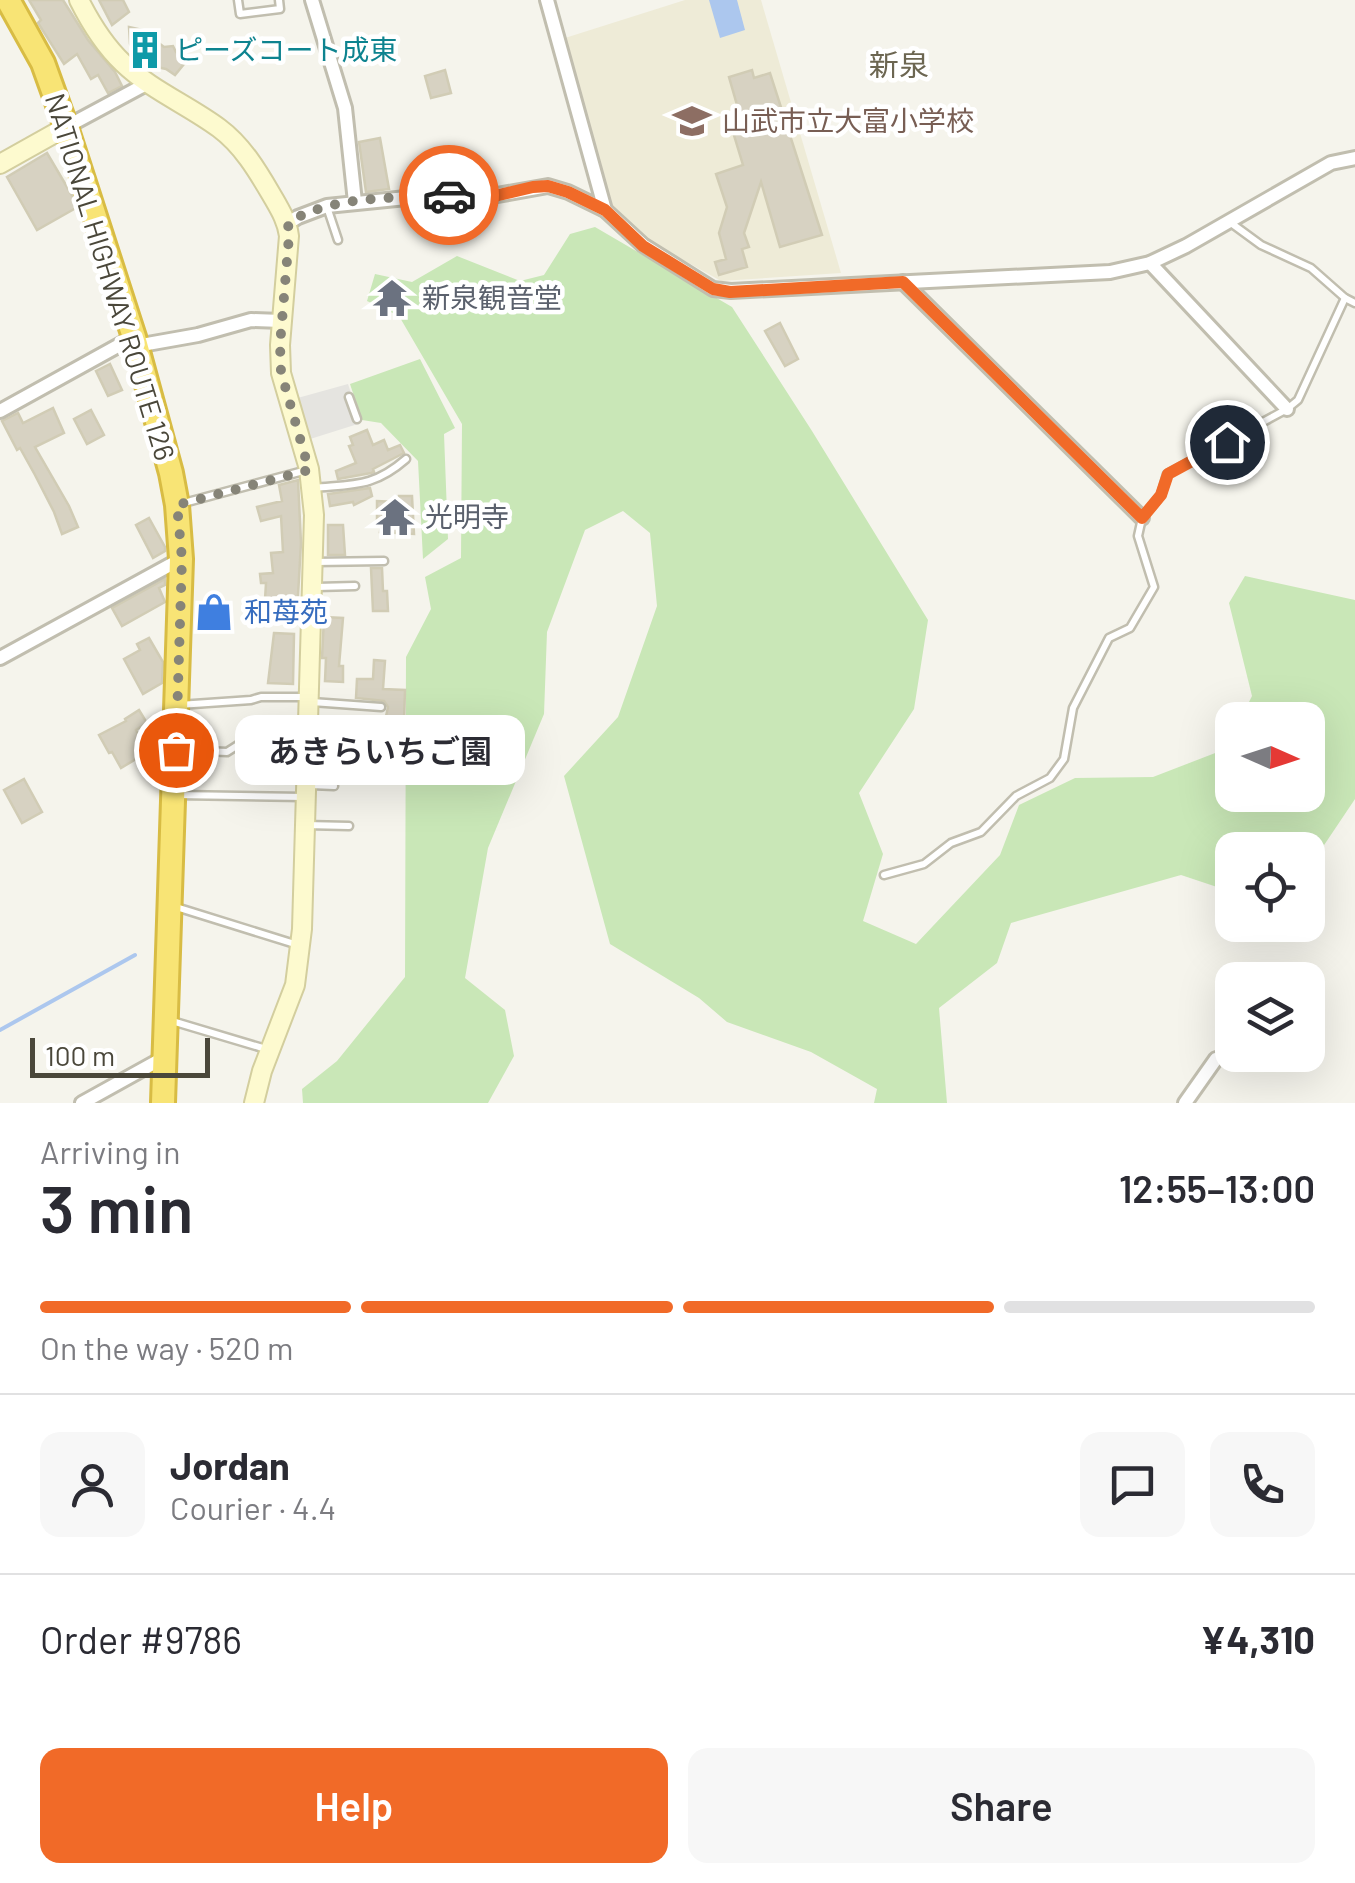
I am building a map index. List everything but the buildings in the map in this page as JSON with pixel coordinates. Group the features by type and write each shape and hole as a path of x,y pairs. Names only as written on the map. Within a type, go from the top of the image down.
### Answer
{"highway":[{"name":"NATIONAL HIGHWAY ROUTE 126","path":"8,0 43,63 66,127 158,418 177,505 182,559 163,1103"}],"street":[{"path":"79,0 123,63 221,129 244,152 288,223 281,372 310,479 314,562 300,946 295,985 254,1103"},
{"path":"312,0 345,108 355,202"},
{"path":"547,0 605,210"},
{"path":"0,164 148,83"},
{"path":"288,223 327,206 355,202 436,195 486,198 548,186 605,210 643,246 713,289 730,292 1110,272 1150,263 1331,163 1355,158"},
{"path":"1150,263 1287,409"},
{"path":"903,282 1142,518"},
{"path":"0,411 135,342 198,335 251,320 282,321"},
{"path":"0,658 182,559"},
{"path":"82,1103 165,1057"},
{"path":"1186,1103 1215,1060"}],"lane":[{"path":"238,0 240,14 280,9 279,0"},
{"path":"327,206 338,240"},
{"path":"1228,221 1261,246 1311,268 1355,302"},
{"path":"884,875 924,864 951,843 981,832 1016,796 1050,778 1064,759 1072,708 1109,638 1130,628 1154,587 1138,536 1142,518 1161,495 1168,474 1298,400 1345,298"},
{"path":"350,397 356,419"},
{"path":"177,505 310,479 364,482 384,477 406,459"},
{"path":"314,562 384,561"},
{"path":"312,587 356,586"},
{"path":"178,705 261,697 381,708"},
{"path":"176,750 227,752 238,745 268,746"},
{"path":"306,755 375,756"},
{"path":"174,795 334,786"},
{"path":"304,825 349,826"},
{"path":"170,906 300,946"},
{"path":"166,1020 270,1051"}],"shaded area":[{"name":"山武市立大富小学校","path":"685,0 761,0 841,273 721,281 653,243 611,204 565,38"},
{"path":"348,384 361,423 307,440 294,399"}],"green space":[{"path":"595,227 732,307 928,620 914,709 859,793 883,854 863,921 916,944 1000,855 1019,805 1075,778 1153,777 1215,753 1215,812 1325,812 1325,702 1249,702 1252,696 1229,603 1245,576 1355,600 1355,799 1325,844 1325,832 1215,832 1215,886 1181,875 1011,923 997,963 939,1008 947,1103 874,1103 877,1089 811,1052 727,1022 699,998 610,944 564,776 618,717 657,606 650,533 623,511 585,530 547,632 544,714 488,848 465,978 505,1010 514,1056 488,1103 303,1103 302,1089 337,1061 405,977 406,657 431,609 425,577 461,558 462,424 399,316 367,301 375,274 412,282 457,256 520,281 544,275 570,234"},
{"path":"420,359 455,428 444,434 448,539 423,559 418,461 381,423 362,420 350,384"}],"water":[{"path":"709,0 737,0 745,30 720,38"}],"waterway":[{"path":"0,1030 135,955"}],"way so far":[{"path":"176,750 182,559 177,505 309,470 281,372 288,223 327,206 449,195"}],"place":[{"name":"ピーズコート成東","path":"145,50"},
{"name":"山武市立大富小学校","path":"692,121"},
{"name":"新泉観音堂","path":"392,298"},
{"name":"光明寺","path":"395,517"},
{"name":"和苺苑","path":"214,612"},
{"name":"あきらいちご園","path":"176,750"}],"district":[{"name":"新泉","path":"899,66"}],"route":[{"path":"449,195 486,198 548,186 568,192 605,210 643,246 713,289 730,292 903,282 1142,518 1161,495 1168,474 1227,442"}]}
